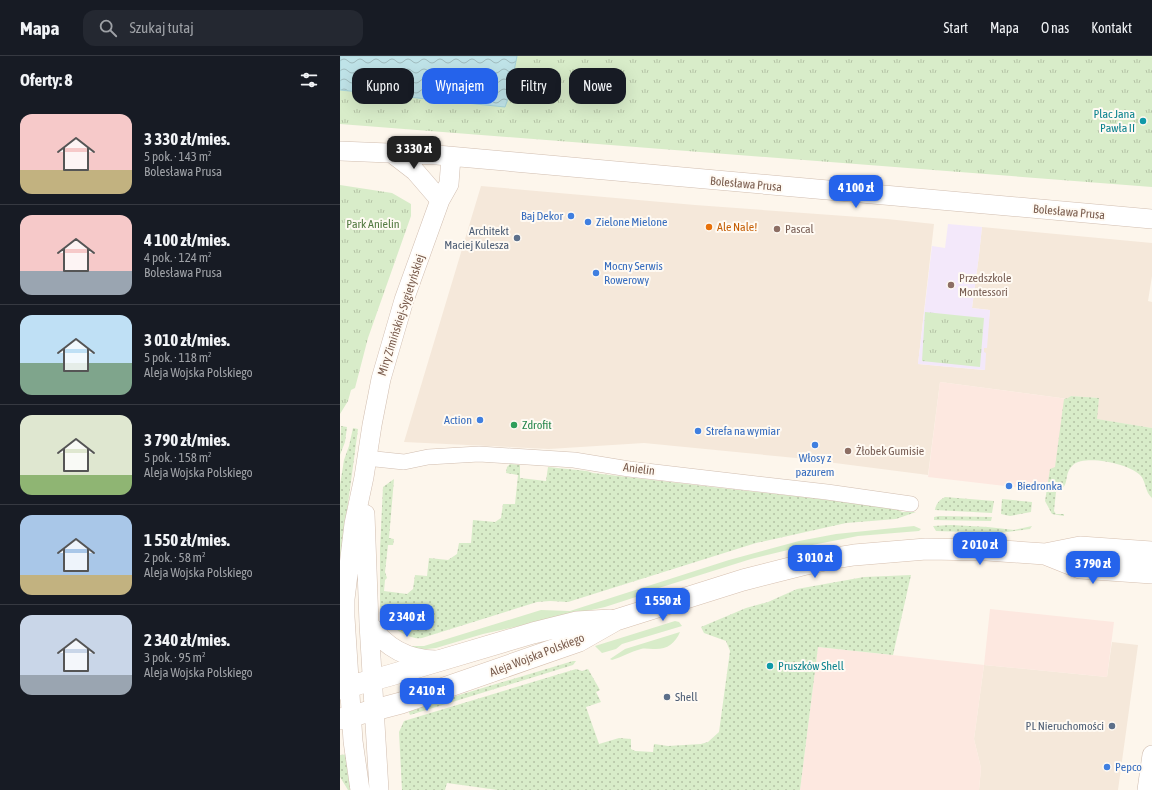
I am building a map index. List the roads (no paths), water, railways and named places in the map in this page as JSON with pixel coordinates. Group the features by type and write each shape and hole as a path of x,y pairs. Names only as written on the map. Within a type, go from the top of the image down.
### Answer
{"main road":[{"name":"Aleja Wojska Polskiego","path":"345,718 401,703 579,641 616,620 743,580 802,565 854,555 926,549 987,550 1045,554 1080,547 1152,552"},
{"name":"Aleja Wojska Polskiego","path":"1045,554 1080,568 1152,573"},
{"name":"Aleja Wojska Polskiego","path":"345,687 533,633 577,622 616,620"}],"street":[{"name":"Bolesława Prusa","path":"340,151 451,157 1152,219"},
{"path":"393,154 415,171 440,200"},
{"name":"Miry Zimińskiej-Sygietyńskiej","path":"360,790 353,748 345,718 345,599 354,524 364,477 380,379 404,300 440,200 449,184 451,157"},
{"name":"Anielin","path":"366,458 404,462 428,457 479,454 574,460 911,504"},
{"name":"Miry Zimińskiej-Sygietyńskiej","path":"364,477 368,624 379,790"},
{"path":"368,624 382,640 400,652 420,659 442,660"},
{"path":"1147,790 1152,755"}],"water":[{"path":"340,56 517,56 515,68 506,68 505,107 476,104 498,104 498,68 422,68 422,98 414,98 414,68 352,68 352,91 340,90"}],"place":[{"name":"Plac Jana Pawła II","path":"1143,121"},
{"name":"Baj Dekor","path":"571,216"},
{"name":"Zielone Mielone","path":"588,222"},
{"name":"Ale Nale!","path":"709,227"},
{"name":"Pascal","path":"777,229"},
{"name":"Architekt Maciej Kulesza","path":"517,238"},
{"name":"Mocny Serwis Rowerowy","path":"596,273"},
{"name":"Przedszkole Montessori","path":"951,285"},
{"name":"Action","path":"480,420"},
{"name":"Zdrofit","path":"514,425"},
{"name":"Strefa na wymiar","path":"698,431"},
{"name":"Włosy z pazurem","path":"815,445"},
{"name":"Żłobek Gumisie","path":"848,451"},
{"name":"Biedronka","path":"1009,486"},
{"name":"Pruszków Shell","path":"770,666"},
{"name":"Shell","path":"667,697"},
{"name":"PL Nieruchomości","path":"1112,726"},
{"name":"Pepco","path":"1107,767"}],"park label":[{"name":"Park Anielin","path":"373,224"}]}
